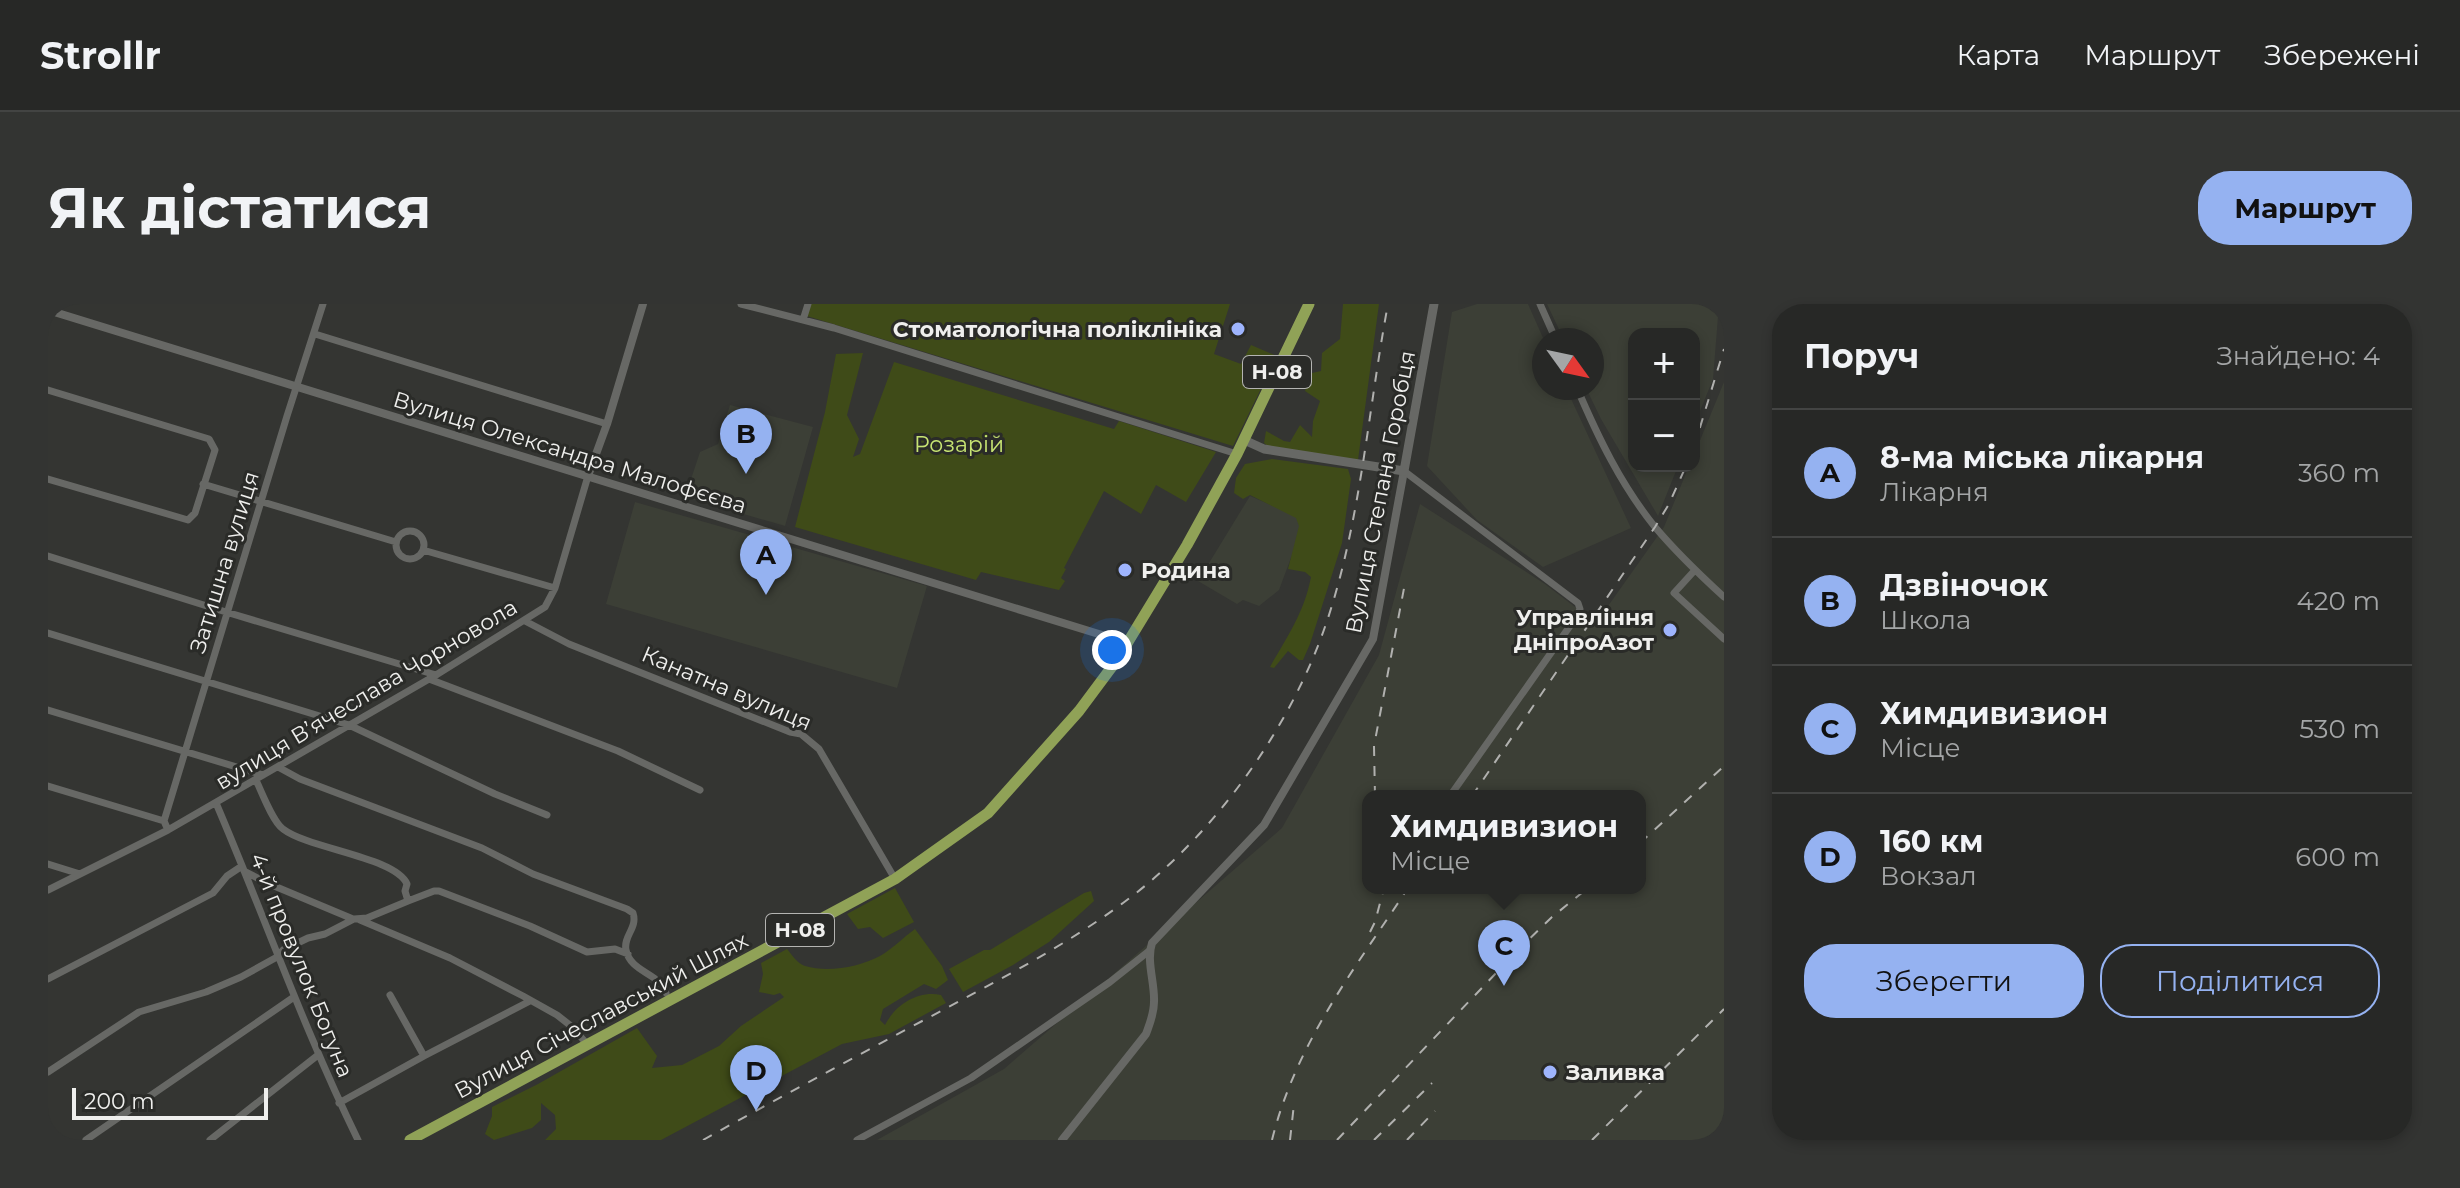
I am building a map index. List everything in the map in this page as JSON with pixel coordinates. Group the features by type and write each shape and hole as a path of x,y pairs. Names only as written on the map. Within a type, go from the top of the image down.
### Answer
{"main road":[{"name":"Вулиця Січеславський Шлях","path":"410,1140 895,879 971,826 1004,798 1079,711 1128,643 1237,454 1309,304"},
{"name":"Вулиця Степана Горобця","path":"1404,471 1434,304"},
{"path":"1244,440 1264,449 1404,471"}],"street":[{"name":"Затишна вулиця","path":"164,821 323,304"},
{"name":"вулиця Вʼячеслава Чорновола","path":"48,890 168,830 260,778 433,677 545,607 555,588 643,304"},
{"path":"741,304 803,320 1237,454"},
{"path":"803,320 808,304"},
{"path":"1540,304 1551,328"},
{"name":"Вулиця Олександра Малофєєва","path":"48,310 1128,643"},
{"path":"315,334 607,424"},
{"path":"48,390 209,439 215,450 195,513 185,521 48,479"},
{"path":"1583,400 1630,493 1655,527 1724,597"},
{"path":"1404,471 1578,603 1580,609 1454,790"},
{"name":"Вулиця Степана Горобця","path":"1149,951 1161,932 1264,825 1373,639 1404,471"},
{"path":"203,484 396,542"},
{"path":"405,532 414,532 421,537 423,550 418,557 404,558 397,552 396,542 405,532"},
{"path":"423,550 555,588"},
{"path":"48,556 433,677 444,686 618,751 700,790"},
{"path":"1695,570 1674,593 1724,639"},
{"name":"Канатна вулиця","path":"525,621 569,644 801,734 819,749 835,772 895,879"},
{"path":"48,633 349,725 495,794 547,815"},
{"path":"444,686 447,668"},
{"path":"48,710 185,751 260,778 281,828 402,875 407,884 405,891 408,901"},
{"path":"278,767 300,779 463,842 533,874 627,909 635,918 626,945 628,954 636,966 656,979 666,993"},
{"path":"48,786 164,821 168,830"},
{"name":"4-й провулок Богуна","path":"216,803 318,1055 358,1140"},
{"path":"48,864 80,874"},
{"path":"48,979 213,893 227,876 244,869 267,883 450,958 557,1015 588,1045"},
{"path":"48,1072 139,1012 206,992 241,977 308,938 434,891 530,926 587,952 615,949 628,954"},
{"path":"857,1140 971,1078 1110,982 1149,951"},
{"path":"1062,1140 1146,1034 1153,1018 1155,1000 1149,951"},
{"path":"390,995 424,1056"},
{"path":"86,1140 294,997"},
{"path":"339,1103 530,1001"},
{"path":"210,1140 318,1055"}],"shaded area":[{"path":"1477,304 1528,304 1539,328 1532,328 1532,400 1572,400 1631,528 1543,567 1477,520 1427,466 1452,312"},
{"path":"1547,304 1719,304 1713,379 1700,411 1700,328 1628,328 1628,465 1592,400 1604,400 1604,328 1558,328"},
{"path":"1724,382 1724,1140 877,1140 1004,1069 1282,828 1379,655 1420,504 1545,584 1596,623 1664,527 1687,472 1700,472 1700,440"},
{"path":"730,405 813,427 785,526 685,497 700,452 718,444"},
{"path":"1632,472 1676,472 1658,516"},
{"path":"1250,496 1305,520 1279,590 1259,606 1243,600 1237,604 1198,581"},
{"path":"635,502 927,586 897,688 606,604"}],"green space":[{"path":"811,304 1230,304 1214,354 1241,364 1251,345 1277,356 1233,446 807,316"},
{"path":"1343,304 1379,304 1358,460 1269,447 1264,443 1266,431 1290,442 1300,425 1312,437 1313,421 1320,401 1305,391 1312,373 1321,371 1322,353 1340,339"},
{"name":"Розарій","path":"863,353 847,415 859,439 853,457 860,454 894,362 1114,429 1119,421 1216,452 1186,502 1156,485 1141,514 1104,491 1064,568 1061,578 1065,581 1059,590 981,572 976,580 795,527 825,412 836,354"},
{"path":"1272,459 1348,469 1351,479 1342,543 1310,644 1303,660 1288,651 1274,668 1270,667 1300,613 1311,577 1305,572 1288,569 1299,526 1296,518 1250,495 1243,499 1234,493 1236,478 1245,464"},
{"path":"895,888 914,922 883,938 870,927 858,929 847,914"},
{"path":"1091,891 1094,901 1049,942 963,992 949,969 984,950 990,950"},
{"path":"915,929 942,966 948,980 936,989 924,984 883,1009 880,1020 885,1025 901,1005 916,997 941,995 946,1003 889,1034 842,1044 661,1140 545,1140 556,1129 555,1115 541,1103 541,1120 532,1128 494,1140 485,1134 492,1107 637,1028 657,1056 652,1068 682,1065 719,1046 741,1026 784,997 780,993 759,992 763,974 761,963 787,949 805,966 843,968 880,956"}],"railway":[{"path":"703,1140 1076,935 1156,876 1217,813 1245,778 1292,703 1326,624 1356,505 1388,304"},
{"path":"1700,427 1724,349"},
{"path":"1476,790 1655,527 1683,472"},
{"path":"1375,790 1374,746 1405,583"},
{"path":"1646,838 1724,766"},
{"path":"1370,932 1382,894"},
{"path":"1272,1140 1296,1071 1311,1039 1404,894"},
{"path":"1337,1140 1518,950 1581,894"},
{"path":"1592,1140 1724,1009"},
{"path":"1374,1140 1432,1083"},
{"path":"1290,1140 1294,1104"},
{"path":"1407,1140 1435,1111"}],"place":[{"name":"Стоматологічна поліклініка","path":"1238,329"},
{"name":"Дзвіночок","path":"746,474"},
{"name":"Родина","path":"1125,570"},
{"name":"8-ма міська лікарня","path":"766,595"},
{"name":"Управління ДніпроАзот","path":"1670,630"},
{"name":"Химдивизион","path":"1504,986"},
{"name":"Заливка","path":"1550,1072"},
{"name":"160 км","path":"756,1111"}]}
